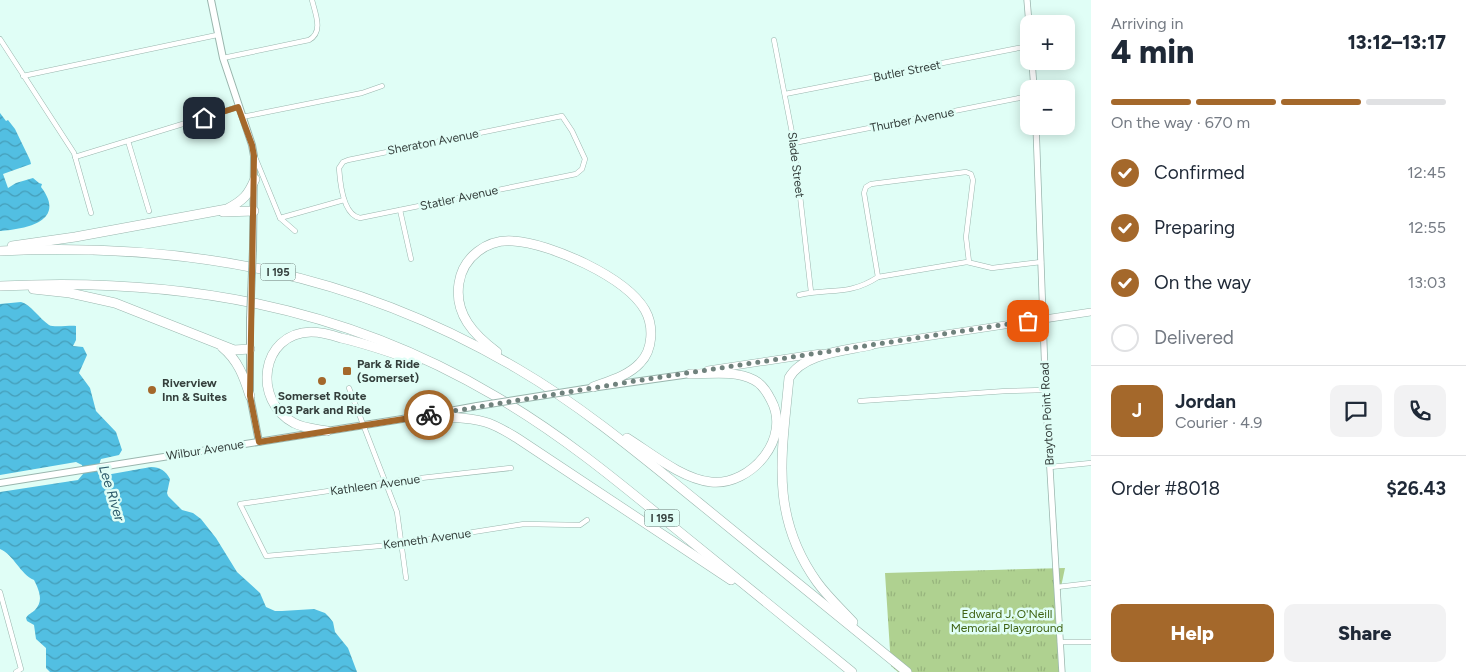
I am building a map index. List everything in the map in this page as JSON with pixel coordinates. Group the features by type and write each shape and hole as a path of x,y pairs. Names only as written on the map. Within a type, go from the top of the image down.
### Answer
{"highway":[{"path":"0,250 227,209 249,194 255,178"},
{"path":"201,214 254,211"},
{"path":"536,380 480,339 466,321 459,306 458,291 463,267 475,253 493,243 512,240 524,242 547,248 581,262 599,271 629,292 644,308 649,318 651,334 651,342 645,357 624,375 588,388"},
{"name":"I 195","path":"0,250 83,249 143,251 202,258 280,273 338,288 403,312 467,341 536,380 585,413 907,672"},
{"name":"I 195","path":"2,286 122,285 181,290 297,313 354,330 409,352 462,377 514,407 571,445 852,672"},
{"path":"2,286 70,293 115,303 234,350 250,349"},
{"path":"327,431 294,424 281,413 271,400 266,382 269,362 272,354 279,346 293,337 311,332 325,334 379,349 462,377"},
{"path":"210,341 223,348 234,359 241,370 250,396"},
{"path":"871,345 816,357 794,370 789,378 781,462 782,494 794,543 810,571 829,597 887,656"},
{"path":"585,413 691,478 719,482 736,479 760,461 771,446 777,420 773,403 762,387 755,381 745,377 736,374 690,374"},
{"path":"418,417 454,417 476,420 486,422 506,432 779,613"}],"main road":[{"path":"211,0 223,58 254,156 250,396 259,442"},
{"name":"Wilbur Avenue","path":"0,483 418,417 588,388 1091,312"}],"street":[{"path":"223,58 309,40 314,37 317,34 318,27 312,0"},
{"path":"1027,0 1028,15"},
{"path":"23,76 217,35"},
{"path":"0,39 75,157 92,213"},
{"name":"Slade Street","path":"774,40 794,143 811,292"},
{"name":"Butler Street","path":"785,94 1020,48"},
{"path":"242,117 362,94 382,86"},
{"name":"Thurber Avenue","path":"794,143 1020,98"},
{"path":"75,157 238,107"},
{"name":"Statler Avenue","path":"344,200 349,211 356,218 576,174 582,169 585,159 572,131 562,116"},
{"name":"Sheraton Avenue","path":"344,200 339,168 348,160 562,116"},
{"name":"Brayton Point Road","path":"1036,135 1045,390 1062,672"},
{"path":"128,141 149,211"},
{"path":"254,156 280,218 295,231"},
{"path":"878,277 864,193 866,187 871,184 966,172 971,174 974,180 966,237 970,262"},
{"path":"280,218 344,200"},
{"path":"400,210 411,259"},
{"path":"798,295 811,292 851,290 869,283 878,277 970,262 992,268 1041,262"},
{"path":"349,388 397,512 406,578"},
{"path":"860,401 1045,390"},
{"path":"1050,466 1091,463"},
{"name":"Kathleen Avenue","path":"266,556 240,504 443,475 510,468"},
{"name":"Kenneth Avenue","path":"266,556 402,543 524,524 580,525 587,520"},
{"path":"1057,587 1091,583"},
{"path":"0,592 19,671"},
{"path":"1060,642 1091,642"}],"green space":[{"name":"Edward J. O'Neill Memorial Playground","path":"1065,568 1057,606 1062,672 898,672 891,666 885,573"}],"water":[{"path":"0,113 15,129 31,164 3,174 8,188 16,183 33,178 42,184 41,187 48,199 49,208 47,215 32,225 0,231"},
{"name":"Lee River","path":"21,302 49,325 76,326 76,340 73,346 83,347 87,355 79,373 90,388 96,411 116,432 122,450 119,455 101,459 100,468 102,472 106,475 151,467 165,472 170,479 168,496 182,510 193,513 201,519 216,538 237,572 260,593 266,607 275,611 314,609 325,613 333,622 335,632 348,648 357,672 50,672 46,668 46,648 36,639 34,625 27,621 26,618 38,607 40,595 38,588 34,580 0,549 0,492 78,480 83,474 82,465 76,462 0,475 0,304"}],"way so far":[{"path":"429,415 635,381 1028,321"}],"place":[{"name":"Park & Ride (Somerset)","path":"347,371"},
{"name":"Somerset Route 103 Park and Ride","path":"322,381"},
{"name":"Riverview Inn & Suites","path":"152,390"}],"route":[{"path":"204,118 238,107 252,145 254,156 250,396 259,442 429,415"}]}
